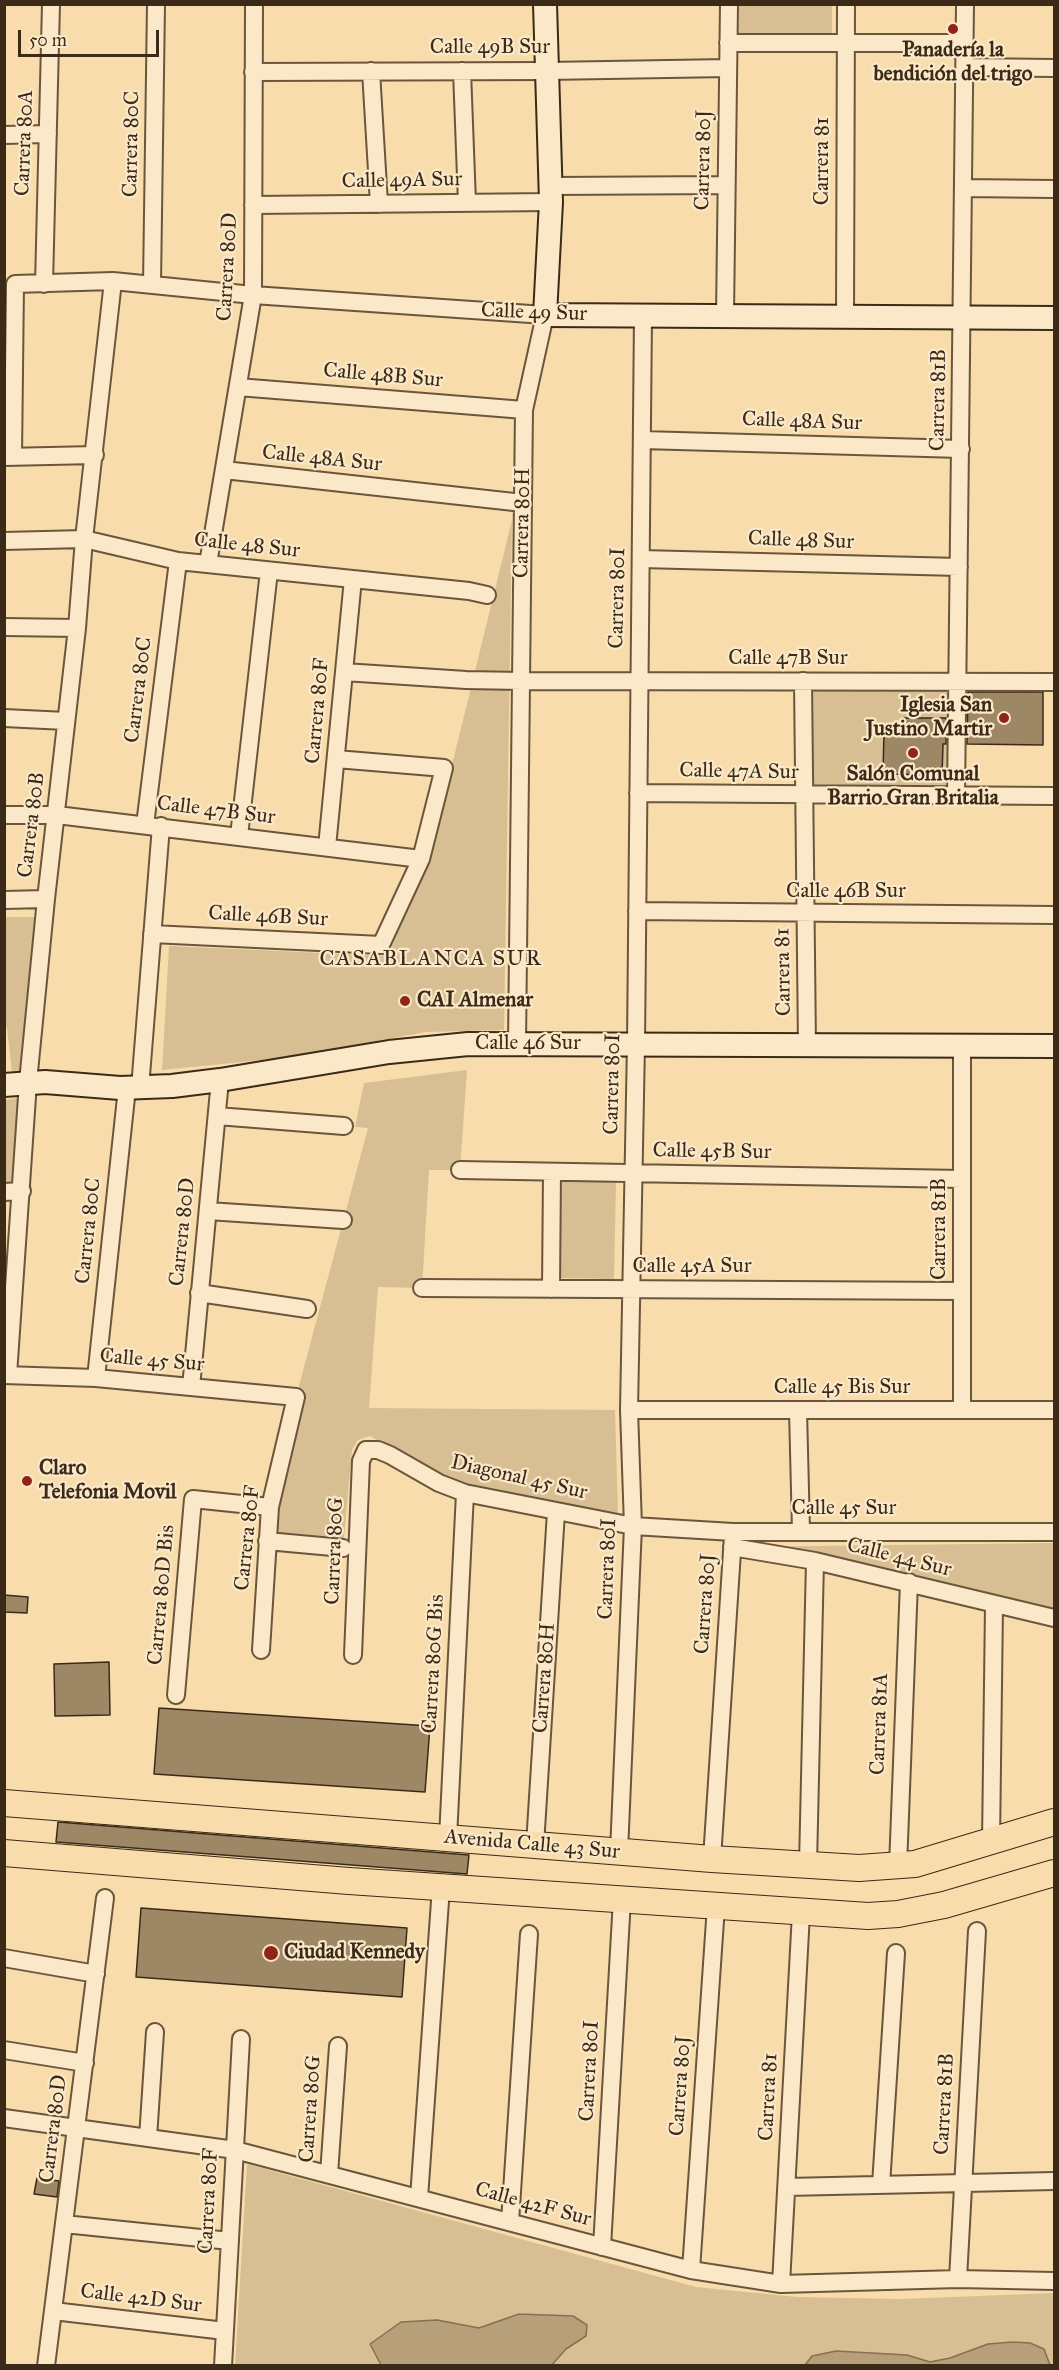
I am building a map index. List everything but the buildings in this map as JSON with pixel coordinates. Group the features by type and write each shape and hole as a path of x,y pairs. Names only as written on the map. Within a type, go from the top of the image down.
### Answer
{"main road":[{"name":"Avenida Calle 43 Sur","path":"4,1803 619,1852 859,1868 897,1867 935,1859 1054,1822"},
{"path":"4,1853 441,1887 868,1916 898,1914 980,1896 1054,1873"}],"street":[{"name":"Carrera 80A","path":"44,284 51,4"},
{"name":"Carrera 80C","path":"152,284 156,4"},
{"name":"Carrera 80D","path":"208,564 253,295 254,4"},
{"name":"Carrera 80H","path":"517,1044 524,410 545,315 551,194 545,4"},
{"name":"Carrera 80J","path":"725,316 729,4"},
{"name":"Carrera 81","path":"845,317 846,4"},
{"name":"Carrera 81B","path":"956,796 965,4"},
{"path":"728,43 964,43"},
{"path":"965,67 1054,68"},
{"name":"Calle 49B Sur","path":"253,72 728,68"},
{"path":"371,71 379,204"},
{"path":"462,71 466,203"},
{"path":"4,135 48,134"},
{"name":"Calle 49A Sur","path":"253,205 466,203 551,194 726,184"},
{"path":"964,188 1054,189"},
{"name":"Calle 49 Sur","path":"9,457 15,284 113,281 253,295 545,315 1054,318"},
{"name":"Carrera 80B","path":"6,1375 10,1277 22,1191 28,1082 113,281"},
{"name":"Carrera 80I","path":"619,1852 633,1526 629,1410 636,1044 643,316"},
{"name":"Calle 48B Sur","path":"238,387 524,410"},
{"name":"Calle 48A Sur","path":"642,440 961,449"},
{"path":"9,457 95,455"},
{"name":"Calle 48A Sur","path":"224,470 523,503"},
{"name":"Calle 48 Sur","path":"4,541 84,539 178,561 469,591 487,595"},
{"name":"Calle 48 Sur","path":"641,559 959,567"},
{"name":"Carrera 80C","path":"96,1378 152,934 153,826 178,561"},
{"path":"239,836 269,571"},
{"name":"Carrera 80F","path":"327,847 352,579"},
{"path":"4,627 77,628"},
{"path":"344,672 521,681"},
{"name":"Calle 47B Sur","path":"521,681 1054,682"},
{"name":"Carrera 81","path":"803,681 807,1047"},
{"path":"4,718 66,721"},
{"path":"336,759 444,768 421,859"},
{"name":"Calle 47A Sur","path":"638,793 1054,796"},
{"name":"Calle 47B Sur","path":"4,814 57,815 421,859"},
{"name":"Calle 46B Sur","path":"152,934 381,945 421,859"},
{"path":"4,900 46,899"},
{"name":"Calle 46B Sur","path":"637,911 1054,915"},
{"name":"Calle 46 Sur","path":"4,1085 28,1082 134,1088 220,1080 389,1052 468,1044 807,1047 1054,1046"},
{"name":"Carrera 81B","path":"962,1047 962,1410"},
{"name":"Carrera 80D","path":"191,1387 220,1080"},
{"path":"217,1116 344,1126"},
{"name":"Calle 45B Sur","path":"460,1170 962,1179"},
{"path":"551,1289 552,1172"},
{"path":"4,1192 22,1191"},
{"path":"208,1211 344,1220"},
{"name":"Calle 45A Sur","path":"422,1288 962,1291"},
{"path":"199,1293 308,1309"},
{"name":"Calle 45 Sur","path":"6,1375 96,1378 296,1397"},
{"name":"Carrera 80F","path":"261,1650 270,1507 296,1397"},
{"name":"Calle 45 Bis Sur","path":"629,1410 1054,1410"},
{"path":"798,1410 801,1531"},
{"name":"Diagonal 45 Sur","path":"366,1450 378,1450 390,1455 439,1484 465,1493 633,1526"},
{"name":"Carrera 80G","path":"353,1655 361,1461 366,1450"},
{"name":"Carrera 80G Bis","path":"448,1838 465,1493"},
{"name":"Carrera 80D Bis","path":"176,1695 193,1499 270,1507"},
{"name":"Carrera 80H","path":"535,1845 556,1512"},
{"name":"Calle 45 Sur","path":"633,1526 733,1540 801,1531 1054,1532"},
{"name":"Carrera 80J","path":"712,1859 733,1540"},
{"name":"Calle 44 Sur","path":"733,1540 1054,1618"},
{"path":"267,1541 343,1548"},
{"path":"808,1865 815,1561"},
{"name":"Carrera 81A","path":"897,1867 909,1582"},
{"path":"991,1843 994,1605"},
{"path":"419,2198 441,1887"},
{"name":"Carrera 80D","path":"46,2366 105,1898"},
{"name":"Carrera 80I","path":"602,2247 622,1899"},
{"name":"Carrera 80J","path":"691,2270 716,1906"},
{"name":"Carrera 81","path":"781,2284 801,1913"},
{"name":"Carrera 81B","path":"958,2279 977,1931"},
{"path":"510,2222 529,1934"},
{"path":"881,2185 896,1953"},
{"path":"4,1958 96,1974"},
{"path":"148,2138 155,2032"},
{"name":"Carrera 80F","path":"223,2366 241,2039"},
{"name":"Carrera 80G","path":"329,2174 338,2046"},
{"path":"4,2050 84,2063"},
{"name":"Calle 42F Sur","path":"4,2118 235,2150 691,2270 781,2284 958,2279 1054,2281"},
{"path":"787,2187 1054,2181"},
{"path":"64,2224 230,2241"},
{"name":"Calle 42D Sur","path":"53,2311 225,2331"}],"shaded area":[{"path":"734,5 832,5 832,36 733,34"},
{"path":"512,520 504,1030 426,1032 283,1058 162,1070 169,946 388,956 430,855"},
{"path":"947,688 947,788 809,788 809,689"},
{"path":"5,917 36,917 22,1070 12,1071 7,1028 5,1028"},
{"path":"467,1070 460,1170 429,1170 422,1288 378,1287 369,1408 615,1410 618,1514 469,1486 450,1479 370,1436 358,1440 352,1450 343,1548 279,1542 276,1506 305,1397 296,1397 368,1128 355,1127 364,1083"},
{"path":"22,1097 15,1186 5,1187 5,1100"},
{"path":"556,1181 616,1182 614,1279 554,1278"},
{"path":"1054,1543 1054,1618 732,1547"},
{"path":"247,2164 696,2287 797,2297 902,2299 1054,2293 1054,2365 235,2366"},
{"path":"519,2314 573,2316 587,2325 586,2336 566,2349 551,2366 381,2365 370,2344 401,2322 437,2320 479,2328"},
{"path":"1030,2343 1044,2349 1050,2365 805,2365 812,2356 836,2351 907,2355 930,2362 950,2358 988,2344"}],"place":[{"name":"Panadería la bendición del trigo","path":"953,29"},
{"name":"Iglesia San Justino Martir","path":"1004,718"},
{"name":"Salón Comunal Barrio Gran Britalia","path":"913,753"},
{"name":"CAI Almenar","path":"405,1001"},
{"name":"Claro Telefonia Movil","path":"27,1481"},
{"name":"Ciudad Kennedy","path":"271,1953"}],"district":[{"name":"CASABLANCA SUR","path":"431,960"}]}
